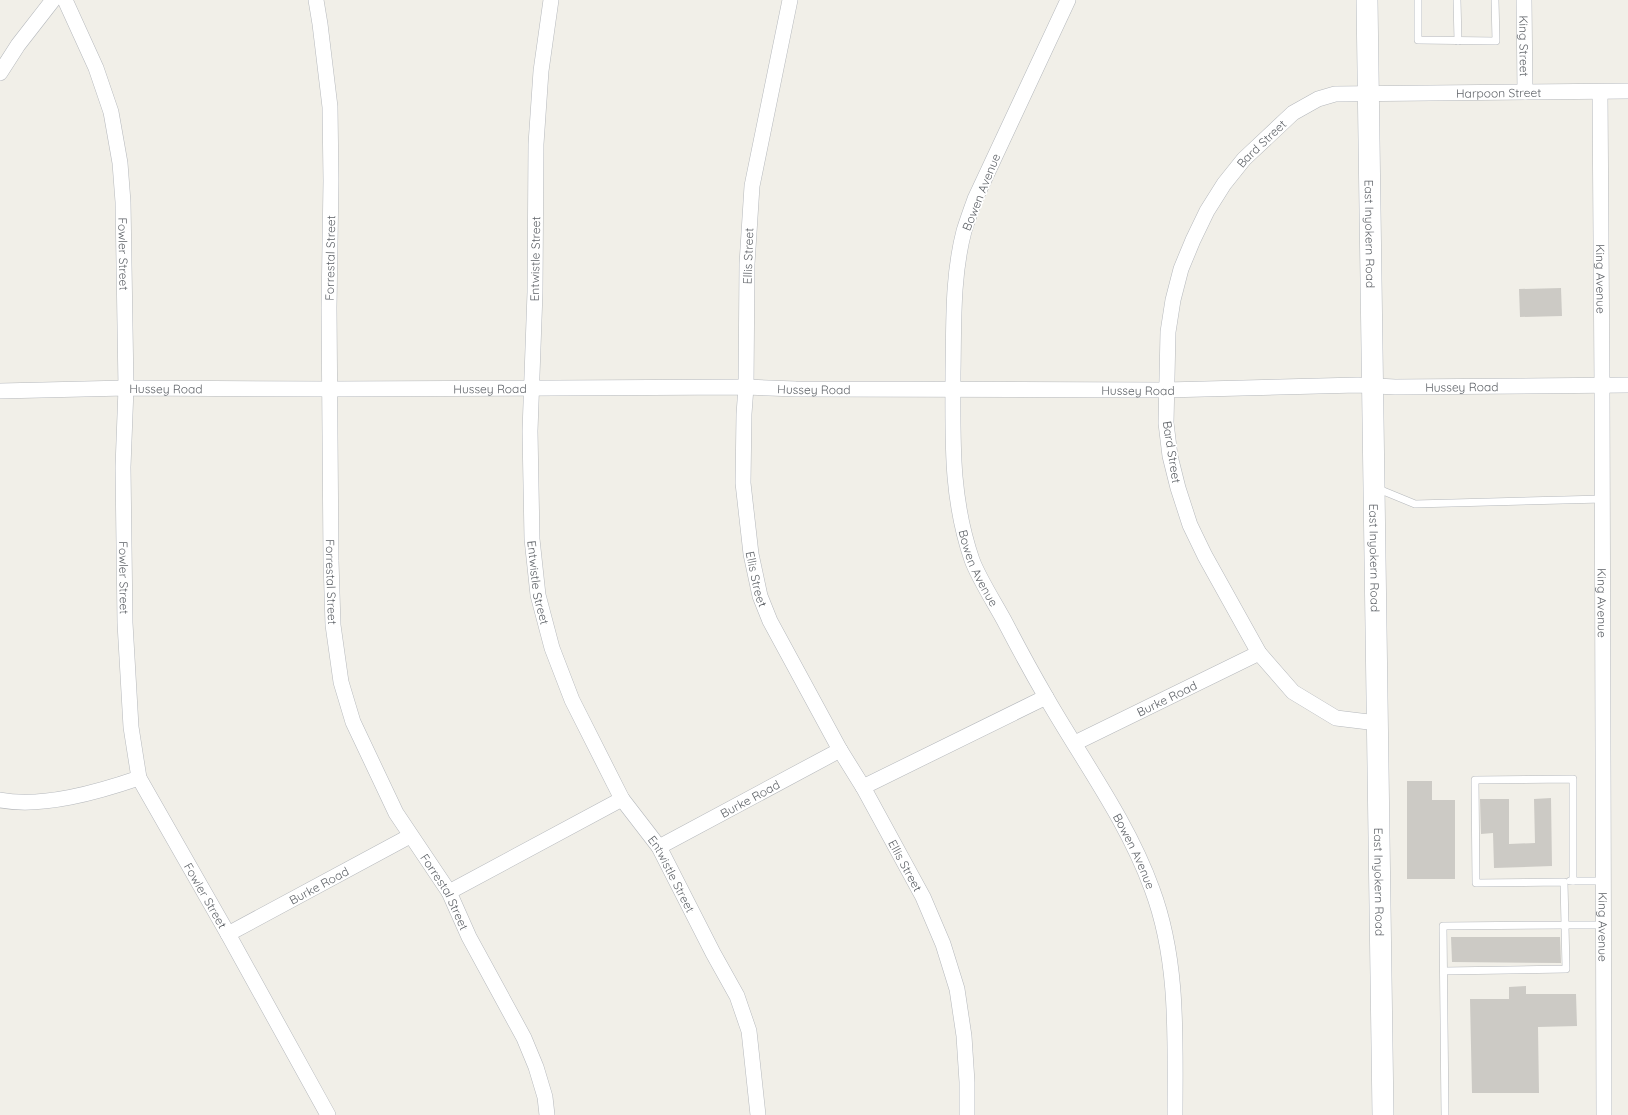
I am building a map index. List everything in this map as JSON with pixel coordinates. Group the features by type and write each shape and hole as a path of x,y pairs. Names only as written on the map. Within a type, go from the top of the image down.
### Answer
{"street":[{"path":"0,73 18,45 53,0"},
{"name":"Fowler Street","path":"65,0 96,68 111,112 120,163 126,388 123,467 125,623 131,727 139,778 228,934 328,1115"},
{"name":"Forrestal Street","path":"316,0 330,107 332,181 329,308 331,561 333,625 341,682 353,722 396,813 449,892 469,937 524,1038 542,1089 548,1115"},
{"name":"Entwistle Street","path":"551,0 541,71 536,144 535,292 531,387 532,539 538,595 552,648 572,700 622,799 659,847 713,953 737,996 749,1031 758,1115"},
{"name":"Ellis Street","path":"790,0 752,186 747,264 746,387 742,483 751,554 760,596 770,621 840,750 863,787 923,897 943,944 957,989 964,1036 967,1082 967,1115"},
{"name":"Bowen Avenue","path":"1068,0 975,199 964,231 957,266 954,306 952,452 963,528 973,562 1046,697 1075,743 1129,837 1152,888 1166,935 1173,985 1175,1115"},
{"name":"East Inyokern Road","path":"1367,0 1370,94 1383,1115"},
{"name":"King Street","path":"1524,0 1525,92"},
{"name":"Harpoon Street","path":"1370,94 1628,91"},
{"name":"King Avenue","path":"1600,92 1603,499 1604,1115"},
{"name":"Bard Street","path":"1370,94 1335,94 1318,99 1293,113 1244,159 1224,184 1207,211 1192,240 1181,270 1173,300 1168,332 1166,423 1170,456 1190,526 1259,653 1293,692 1336,718 1377,723"},
{"name":"Hussey Road","path":"0,391 126,388 330,389 531,387 1166,390 1373,386 1628,385"},
{"name":"Burke Road","path":"1075,743 1259,653"},
{"path":"863,787 1046,697"},
{"name":"Burke Road","path":"659,847 840,750"},
{"path":"0,800 31,801 57,799 108,789 139,778"},
{"path":"449,892 622,799"},
{"name":"Burke Road","path":"228,934 410,836"}],"lane":[{"path":"1418,0 1418,40 1496,41 1495,0"},
{"path":"1457,0 1458,41"},
{"path":"1374,487 1415,504 1603,499"},
{"path":"1573,881 1573,779 1475,780 1476,883 1603,881"},
{"path":"1444,971 1566,969 1564,882"},
{"path":"1445,1115 1443,926 1603,925"}],"building":[{"path":"1561,288 1562,316 1520,317 1519,289"},
{"path":"1407,781 1432,781 1432,800 1455,800 1455,879 1407,879"},
{"path":"1551,798 1552,866 1494,868 1493,833 1481,834 1480,799 1509,799 1509,844 1535,843 1534,799"},
{"path":"1451,937 1560,937 1561,963 1452,962"},
{"path":"1526,986 1526,994 1576,994 1577,1026 1538,1027 1539,1093 1472,1093 1470,999 1509,999 1509,987"}]}
